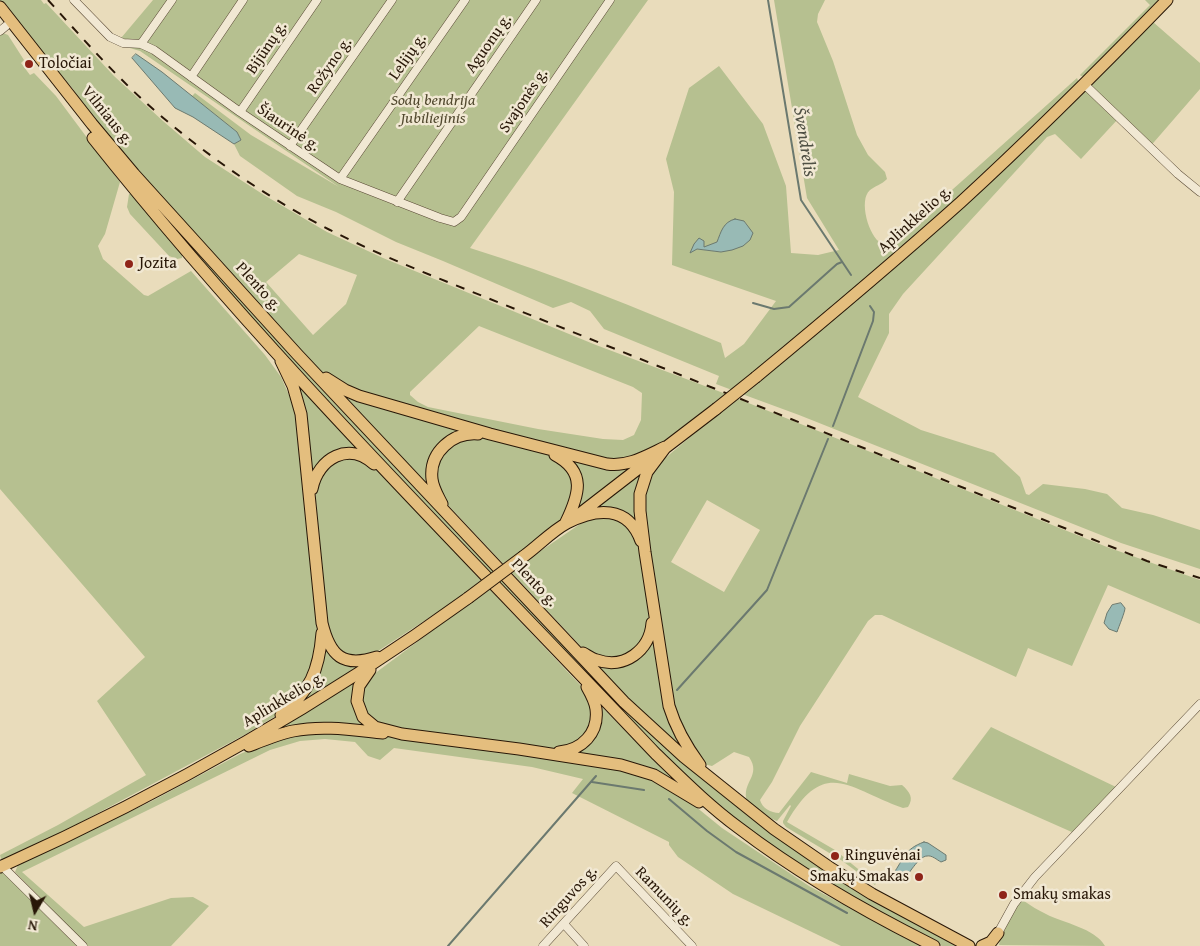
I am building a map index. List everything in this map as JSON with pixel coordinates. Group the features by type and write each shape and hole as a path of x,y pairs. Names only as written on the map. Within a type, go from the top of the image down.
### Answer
{"highway":[{"name":"Aplinkkelio g.","path":"1,866 100,820 213,761 286,719 386,655 468,598 756,377 912,245 1084,84 1167,0"},
{"name":"Vilniaus g.","path":"0,8 92,124 130,176"},
{"name":"Vilniaus g.","path":"2,25 130,176"},
{"name":"Plento g.","path":"130,176 276,351 405,491 656,754 738,828 824,886 891,925 934,946"},
{"name":"Plento g.","path":"130,176 624,702 654,731 741,804 810,854 872,894 969,946"},
{"path":"276,351 298,399 302,414 322,623 326,640 331,648 344,659 363,661 386,655"},
{"path":"297,354 331,382 359,396 591,461 615,465 633,462 667,447"},
{"path":"449,516 432,480 432,469 437,455 446,444 462,435 470,433 490,434"},
{"path":"667,447 648,472 640,494 644,552 669,706 684,742 701,766 731,792 741,804"},
{"path":"540,448 565,461 576,476 577,495 575,504 565,525"},
{"path":"311,498 315,476 319,470 333,458 345,454 368,458 405,491"},
{"path":"565,525 600,512 610,512 619,515 633,526 644,552"},
{"path":"572,646 597,660 614,662 629,659 644,646 650,637 654,608"},
{"path":"258,734 296,702 310,684 320,658 322,623"},
{"path":"386,655 366,674 359,686 357,701 359,710 368,722 375,727 402,734"},
{"path":"519,749 565,751 574,749 589,738 596,725 596,707 581,676"},
{"path":"213,761 280,734 308,729 333,728 402,734 519,749 638,769 670,784 738,828"},
{"path":"982,946 991,942 998,932"},
{"path":"997,946 998,932"}],"street":[{"name":"Šiaurinė g.","path":"74,0 110,37 123,43 141,44 154,50 240,112 340,179 447,221 454,222 461,217"},
{"path":"141,44 172,0"},
{"path":"191,77 243,0"},
{"name":"Bijūnų g.","path":"240,112 317,0"},
{"name":"Rožyno g.","path":"290,146 392,0"},
{"name":"Lelijų g.","path":"340,179 464,0"},
{"name":"Aguonų g.","path":"397,202 536,0"},
{"name":"Svajonės g.","path":"461,217 610,0"},
{"path":"1084,84 1178,174 1200,192"},
{"path":"998,932 1014,904 1035,877 1200,704"},
{"path":"1,866 82,946"},
{"name":"Ringuvos g.","path":"542,946 616,866"},
{"name":"Ramunių g.","path":"616,866 692,946"},
{"path":"564,924 584,946"}],"green space":[{"path":"0,0 41,0 44,4 46,3 114,76 205,157 327,232 383,258 596,345 726,394 656,447 617,462 435,416 337,383 322,372 169,210 84,108 73,89 0,3","holes":["299,254 357,275 346,304 313,335 266,282","479,326 633,387 642,393 641,420 634,435 623,440 603,439 538,429 428,407 410,395 410,392"]},
{"name":"Sodų bendrija Jubiliejinis","path":"153,0 648,0 470,248 565,281 721,343 725,358 744,344 776,301 672,265 674,192 666,159 689,88 719,66 763,124 786,186 791,253 818,255 839,250 807,198 774,0 825,0 818,14 817,22 833,61 857,135 868,155 885,172 887,179 870,190 865,202 866,218 869,226 881,243 890,240 914,224 1077,78 1079,83 984,176 843,300 732,390 716,384 719,376 604,329 590,311 571,302 553,308 396,242 336,212 297,196 240,156 234,144 241,140 237,132 192,96 195,93 251,135 339,187 140,51 116,44","holes":["744,221 748,226 721,252 697,249 713,245"]},
{"path":"1145,0 1161,0 1085,77 1081,76 1150,5"},
{"path":"1153,22 1200,63 1200,89 1148,149 1118,119 1081,159 1055,134 1047,137 903,294 889,314 889,333 858,397 921,430 994,453 1020,477 1026,494 1029,495 1043,484 1085,489 1107,494 1122,508 1153,515 1200,530 1200,569 1121,543 742,394 978,192 1087,90"},
{"path":"0,34 8,35 24,60 21,63 30,75 34,73 56,96 120,182 105,234 98,246 103,259 144,295 148,296 191,271 265,355 281,377 296,411 319,622 317,658 292,703 274,717 246,734 55,836 5,859 1,859 0,855 58,825 146,775 97,701 145,657 0,489"},
{"path":"129,174 367,436 730,801 961,946 942,946 918,935 821,880 758,838 684,776 316,389 201,261"},
{"path":"129,194 132,194 182,254 182,258 177,259 169,256 130,214 127,207"},
{"path":"295,380 364,454 354,450 311,476"},
{"path":"334,388 465,430 444,440 431,490"},
{"path":"736,398 1107,547 1200,580 1200,624 1108,585 1072,666 1028,648 1016,677 882,615 875,615 868,621 800,726 772,782 760,800 767,809 779,813 811,772 847,783 849,774 890,786 902,785 911,798 908,807 903,808 853,787 839,783 826,784 814,789 801,802 787,822 835,850 869,878 879,878 875,885 841,860 786,827 783,821 790,805 777,821 747,801 746,794 753,769 749,757 734,752 712,766 703,764 674,718 643,503 646,482 663,460","holes":["707,500 760,530 724,592 671,562"]},
{"path":"476,436 521,446 555,458 564,464 574,482 565,514 523,563 583,522 602,516 623,521 636,537 641,553 649,613 649,628 647,636 621,660 588,654 446,503 436,485 437,460 444,448"},
{"path":"353,457 374,467 584,689 588,696 594,719 581,743 556,750 392,729 370,721 360,703 366,680 476,598 470,591 372,655 364,658 341,654 326,631 315,488 332,462"},
{"path":"567,458 633,467 575,512 580,499"},
{"path":"645,469 638,526 591,511"},
{"path":"655,633 683,749 637,708 593,662 612,666"},
{"path":"324,642 361,666 298,706"},
{"path":"360,678 355,689 369,729 273,733"},
{"path":"599,704 681,788 572,755 585,747"},
{"path":"991,727 1116,787 1074,833 952,779"},
{"path":"330,731 400,737 611,766 652,779 690,802 722,828 809,886 920,946 841,946 733,894 678,857 669,845 669,842 572,793 583,779 532,767 394,748 380,760 368,756 355,742 325,739 300,741 270,750 22,872 84,927 171,898 193,897 209,906 171,946 88,946 15,872 18,865 152,801 240,754 287,736"},
{"path":"0,873 4,873 78,946 0,946"},
{"path":"1023,896 1024,901 1032,906 1053,917 1086,930 1105,946 999,945 1001,934"}],"water":[{"path":"136,54 162,72 237,132 241,140 234,144 193,117 175,108 132,58"},
{"path":"735,219 744,221 753,233 750,240 743,246 721,252 697,249 690,253 699,238 704,241 704,247 717,242 725,225"},
{"path":"1121,603 1125,610 1117,632 1109,629 1104,623 1112,605"},
{"path":"924,842 946,855 946,860 941,862 931,856 924,857 920,859 903,882 895,879 893,874 908,851"}],"waterway":[{"name":"Švendrelis","path":"768,0 801,200 851,275"},
{"path":"753,303 774,309 789,307 837,264 842,262"},
{"path":"833,426 873,321 874,312 870,306"},
{"path":"677,690 767,590 828,439"},
{"path":"448,946 596,776"},
{"path":"592,782 644,790"},
{"path":"669,799 707,831 736,852 847,913"}],"railway":[{"path":"48,0 120,78 186,137 266,193 330,230 393,259 500,303 1147,561 1200,578"}],"place":[{"name":"Toločiai","path":"29,64"},
{"name":"Jozita","path":"129,264"},
{"name":"Ringuvėnai","path":"835,856"},
{"name":"Smakų Smakas","path":"919,877"},
{"name":"Smakų smakas","path":"1003,895"}]}
